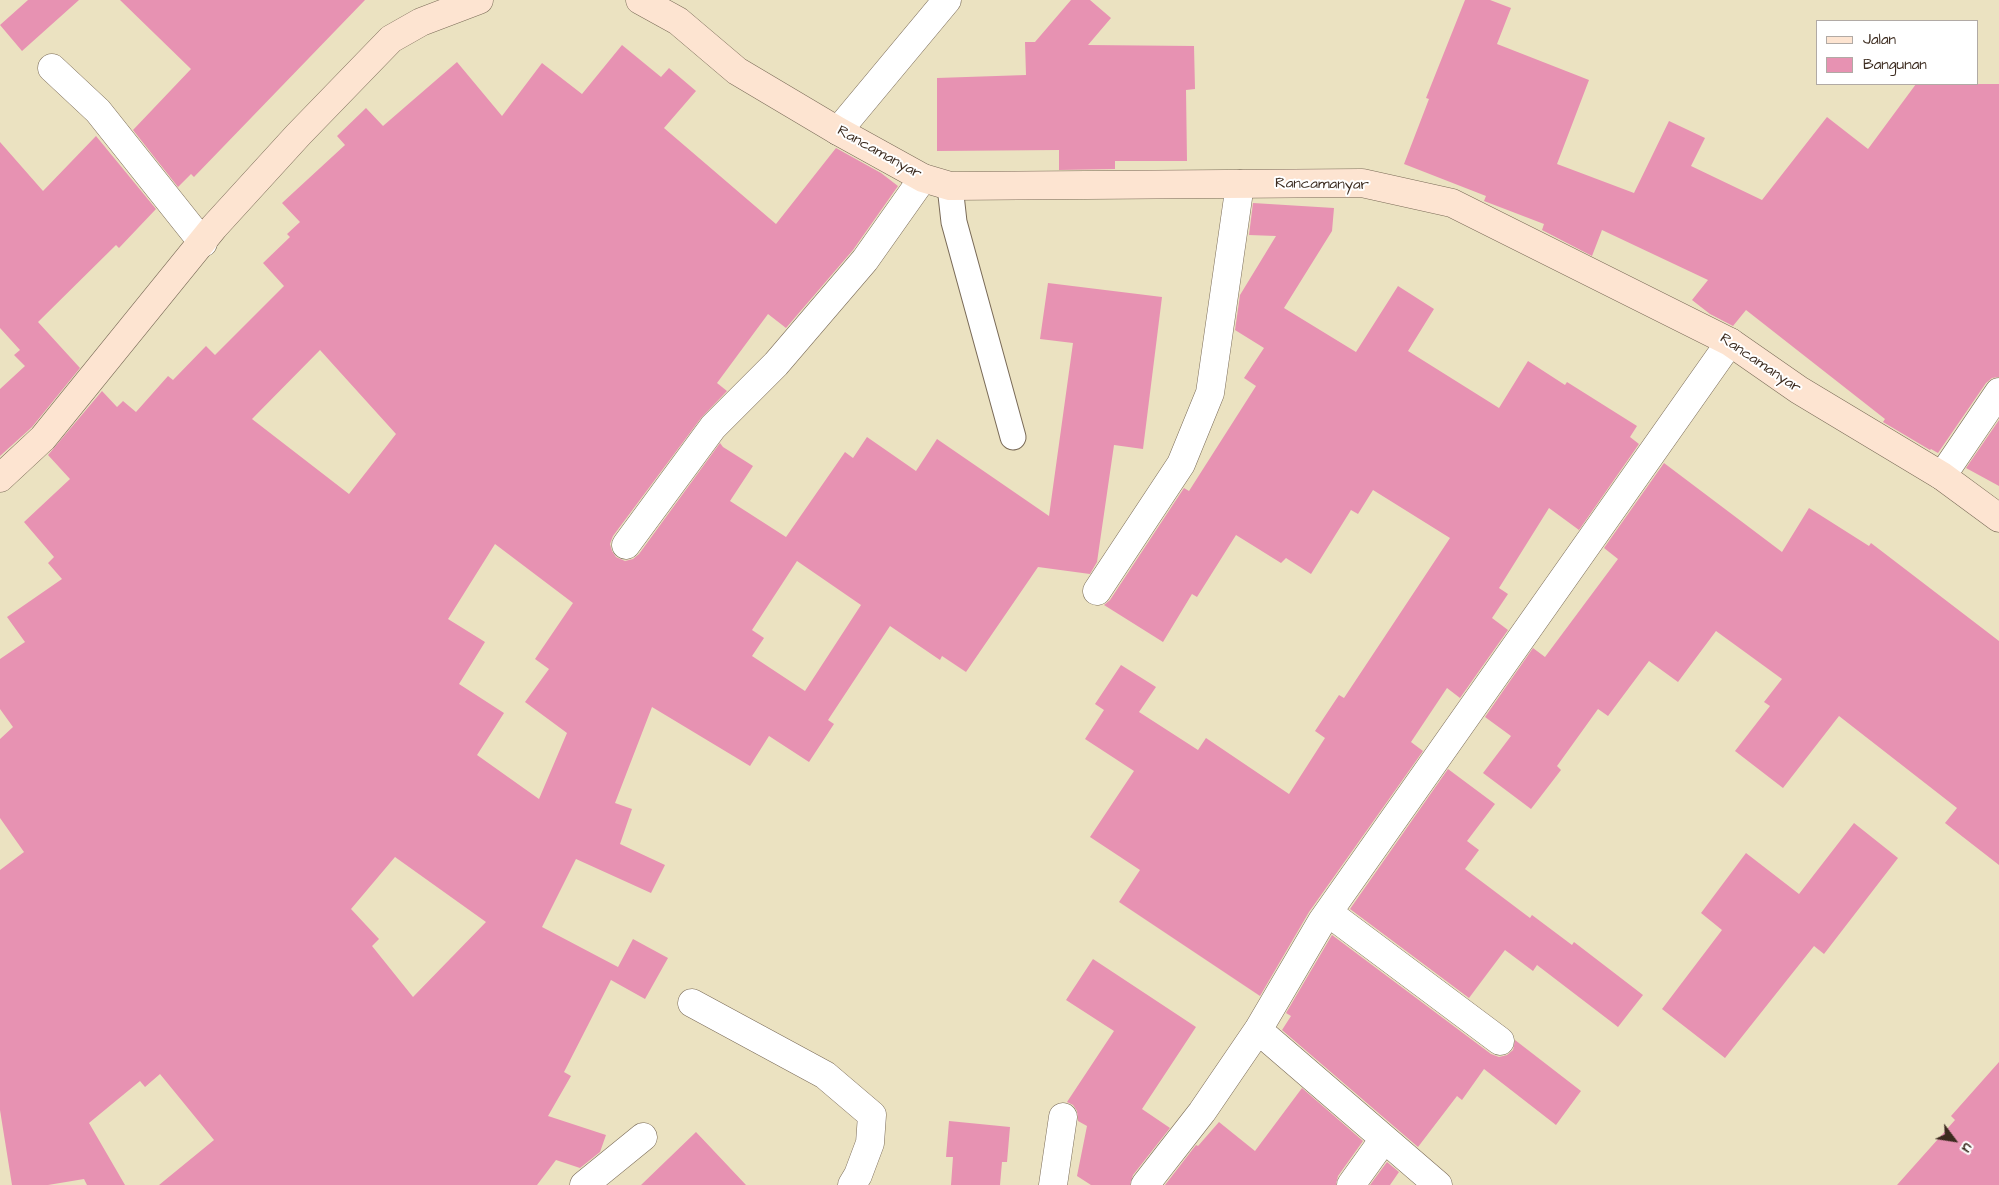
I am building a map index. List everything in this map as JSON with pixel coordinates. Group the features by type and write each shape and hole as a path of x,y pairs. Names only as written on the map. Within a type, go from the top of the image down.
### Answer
{"street":[{"path":"1,474 43,438 203,243 214,227 298,135 392,39 421,22 479,0"},
{"name":"Rancamanyar","path":"640,0 678,21 737,71 838,131 923,178 950,186 1362,183 1452,203 1730,342 1799,390 1942,476 1999,518"},
{"path":"838,131 947,0"},
{"path":"52,68 98,111 203,243"},
{"path":"626,545 713,427 776,364 865,260 923,178"},
{"path":"1097,591 1181,464 1210,393 1240,184"},
{"path":"1145,1185 1202,1112 1258,1030 1322,921 1730,342"},
{"path":"1942,476 1999,392"},
{"path":"1329,913 1500,1041"},
{"path":"692,1003 825,1075 872,1114 870,1143 858,1175 852,1185"},
{"path":"1258,1030 1438,1185"},
{"path":"1053,1185 1063,1117"},
{"path":"584,1185 643,1137"},
{"path":"1351,1185 1384,1139"}],"lane":[{"path":"950,186 954,222 1013,437"}],"building":[{"path":"28,0 79,0 22,51 0,25"},
{"path":"120,0 365,0 194,177 191,174 178,187 133,130 191,69"},
{"path":"1071,0 1090,0 1111,18 1088,45 1194,46 1195,89 1186,90 1187,161 1115,161 1115,169 1059,170 1059,150 937,151 937,78 1026,75 1025,42 1035,42"},
{"path":"1465,0 1490,0 1511,8 1497,44 1589,80 1557,164 1634,193 1669,121 1705,138 1691,166 1762,200 1827,117 1868,149 1915,85 1999,84 1999,377 1992,378 1986,383 1938,453 1930,450 1883,422 1885,419 1746,310 1733,326 1710,314 1692,300 1708,280 1602,230 1592,256 1542,230 1544,224 1484,201 1486,196 1404,164 1429,99 1426,98"},
{"path":"622,45 661,77 669,68 696,91 664,128 776,224 836,148 881,173 898,186 853,250 786,328 768,314 717,383 727,391 701,418 613,536 610,544 616,557 625,561 633,559 639,554 720,443 723,447 753,466 730,501 786,537 845,452 853,458 867,437 916,471 937,439 1049,516 1073,343 1040,339 1048,283 1162,297 1143,449 1114,445 1097,562 1090,574 1038,567 966,672 942,656 940,660 890,626 828,720 834,724 809,762 769,736 750,766 652,707 615,803 632,809 620,844 665,865 651,893 576,859 542,927 618,967 633,939 668,958 645,999 611,980 564,1072 571,1076 548,1116 606,1135 600,1152 580,1168 556,1160 537,1185 159,1185 214,1140 160,1074 145,1087 140,1081 89,1123 125,1185 87,1185 84,1179 48,1185 12,1185 0,1110 0,870 24,852 0,818 0,739 13,727 0,709 0,659 25,642 7,617 62,579 48,563 54,557 24,522 70,479 48,455 102,391 117,407 123,401 136,412 168,376 173,380 206,346 215,355 284,286 263,263 290,237 287,234 300,222 282,203 345,145 337,136 366,108 383,126 457,62 502,116 542,63 582,94","holes":["320,350 396,434 349,494 252,419","495,544 573,603 535,659 549,669 525,702 567,733 539,799 477,755 504,713 459,684 485,642 448,619","797,561 861,605 805,691 752,656 764,638 752,630","395,857 486,922 413,997 372,946 379,939 351,909"]},
{"path":"96,136 156,209 119,248 116,245 38,322 80,368 32,427 0,456 0,389 25,366 14,355 20,350 0,328 0,142 43,191"},
{"path":"1253,203 1334,208 1332,231 1284,308 1356,352 1398,286 1434,309 1408,351 1499,408 1528,361 1565,385 1567,382 1637,426 1630,437 1639,444 1579,530 1549,508 1499,588 1508,594 1492,618 1508,630 1460,698 1447,688 1411,742 1423,751 1309,912 1260,996 1119,902 1140,870 1090,837 1134,771 1085,739 1104,710 1095,704 1121,665 1156,687 1139,712 1198,750 1206,738 1289,794 1325,738 1315,731 1339,695 1344,698 1450,538 1373,490 1358,514 1351,510 1311,574 1286,558 1281,563 1236,535 1197,597 1192,594 1163,642 1104,605 1110,600 1184,488 1189,491 1256,386 1244,378 1264,348 1235,330 1240,295 1276,236 1249,235"},
{"path":"1999,420 1999,486 1966,468"},
{"path":"1664,463 1782,552 1809,508 1869,546 1871,543 1999,641 1999,865 1945,823 1957,808 1839,716 1783,788 1735,751 1770,706 1764,702 1782,679 1716,631 1678,682 1649,661 1608,716 1598,709 1557,766 1561,770 1531,809 1483,773 1511,736 1485,717 1533,648 1545,657 1618,559 1604,548"},
{"path":"1448,769 1495,804 1467,841 1479,850 1465,869 1530,918 1532,915 1572,945 1574,942 1643,995 1618,1027 1537,965 1533,971 1505,950 1469,998 1350,909"},
{"path":"1854,823 1898,858 1824,954 1814,946 1725,1058 1662,1009 1722,930 1701,913 1746,853 1799,894"},
{"path":"1332,935 1491,1054 1499,1057 1507,1055 1513,1050 1515,1040 1581,1091 1556,1125 1484,1069 1462,1100 1457,1096 1418,1147 1282,1030 1291,1016 1286,1013"},
{"path":"1093,959 1196,1027 1142,1109 1170,1128 1133,1175 1130,1185 1091,1185 1077,1176 1087,1126 1078,1121 1077,1111 1073,1105 1067,1102 1114,1031 1066,1000"},
{"path":"1999,1062 1999,1185 1897,1185 1955,1120 1951,1116"},
{"path":"1302,1088 1363,1141 1338,1176 1336,1185 1165,1185 1196,1145 1198,1146 1219,1122 1255,1151"},
{"path":"949,1121 1010,1127 1007,1162 1002,1162 1000,1185 951,1185 953,1157 946,1157"},
{"path":"696,1132 746,1185 641,1185"},
{"path":"1387,1162 1399,1172 1390,1185 1370,1185"}]}
